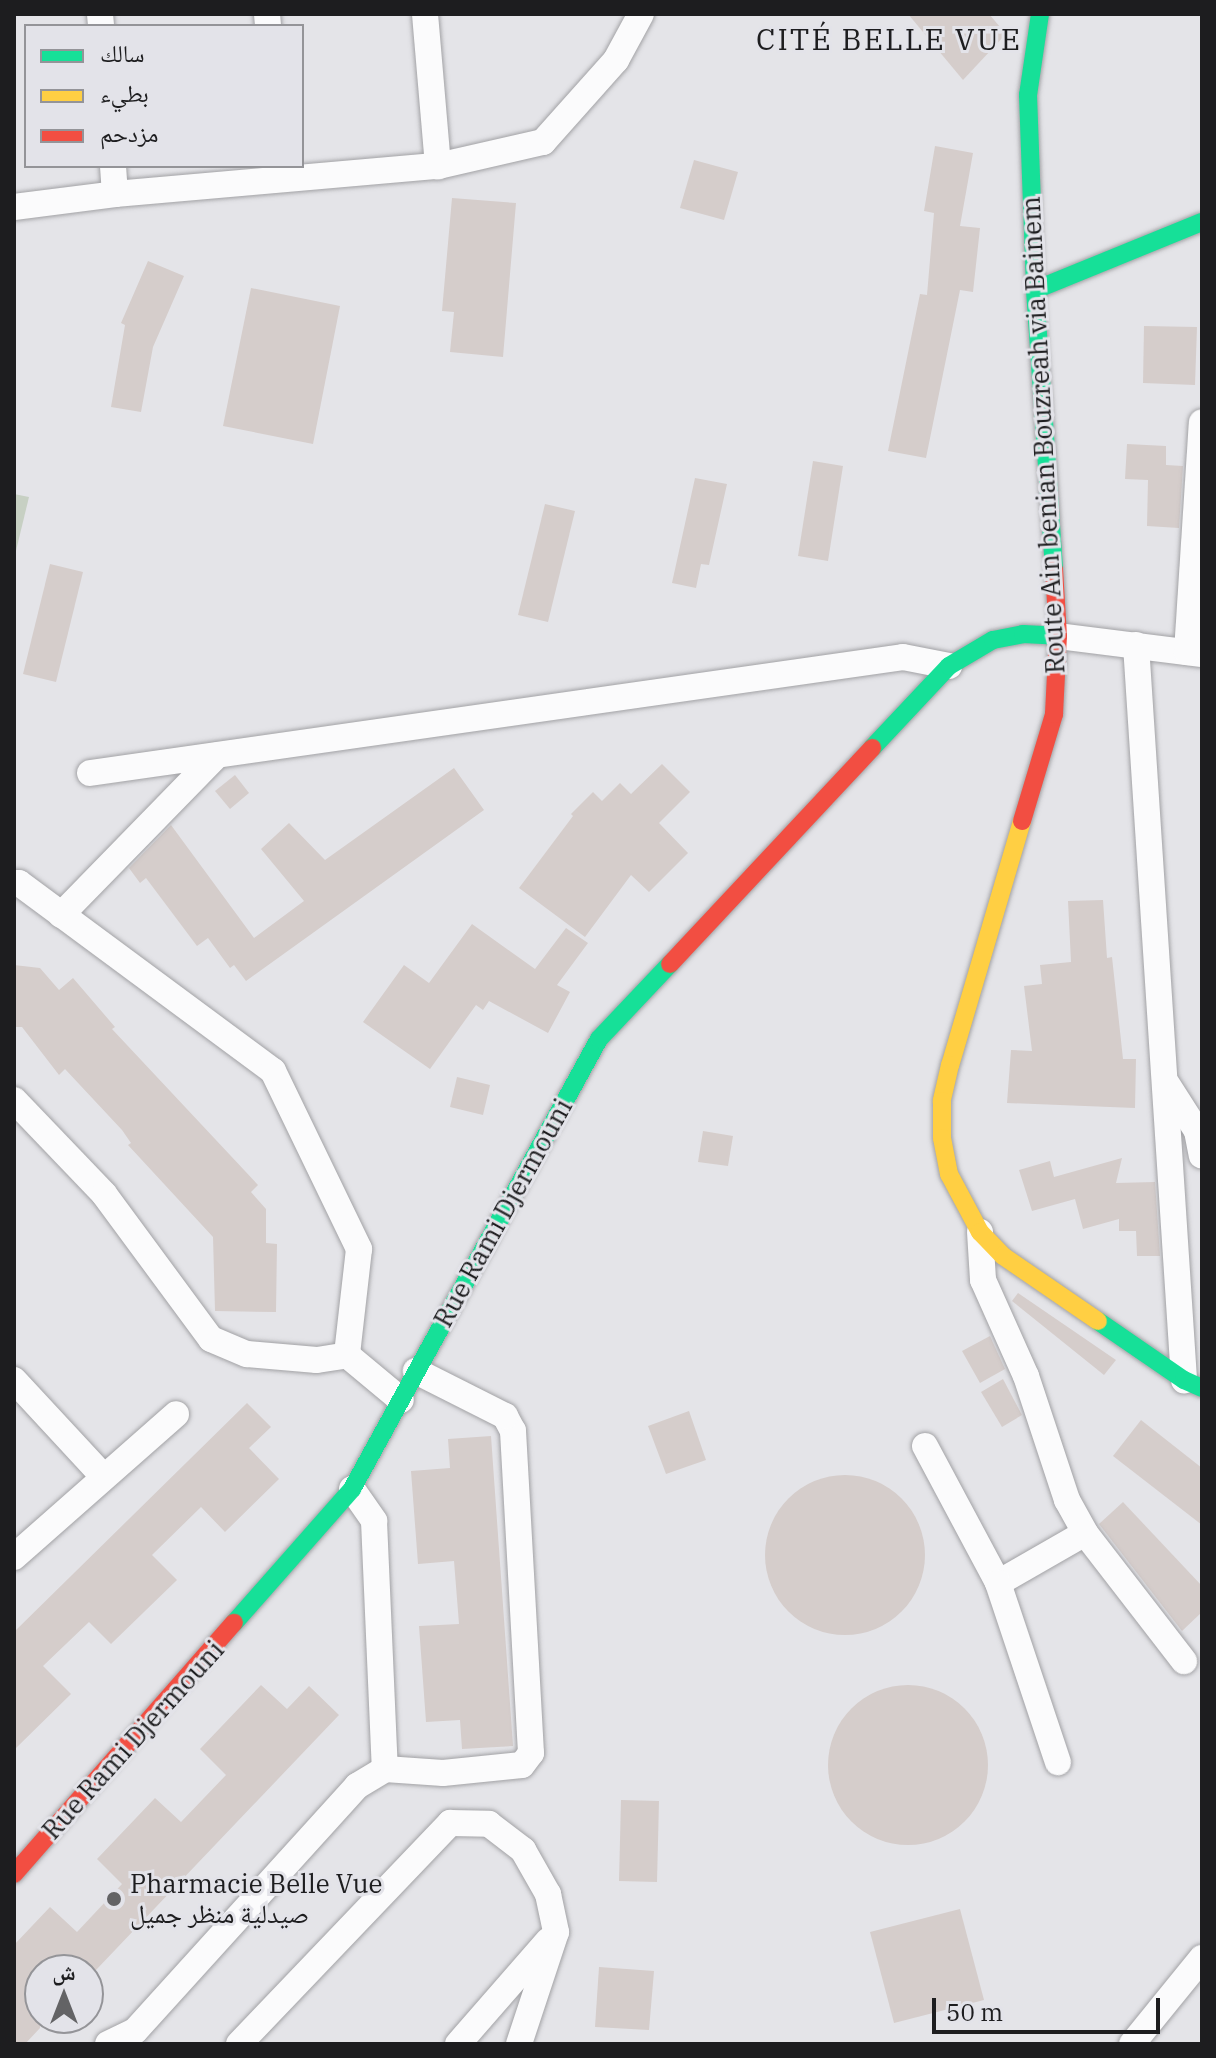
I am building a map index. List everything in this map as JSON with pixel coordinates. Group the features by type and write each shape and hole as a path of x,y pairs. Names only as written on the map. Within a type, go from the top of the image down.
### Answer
{"main road":[{"name":"Route Ain benian Bouzreah via Bainem","path":"1040,14 1028,95 1035,290 1058,636 1054,714 942,1101 942,1138 949,1174 980,1232 1003,1256 1193,1384"},
{"path":"1035,290 1202,222"},
{"name":"Rue Rami Djermouni","path":"14,1874 352,1489 599,1039 949,666 993,640 1023,634 1058,636"}],"street":[{"path":"425,14 438,166"},
{"path":"14,207 276,173 438,166 543,142 616,60 641,14"},
{"path":"113,168 115,194"},
{"path":"1058,636 1194,653 1202,422"},
{"path":"1136,645 1165,1081 1193,1384"},
{"path":"90,773 903,657 949,666"},
{"path":"61,915 217,755"},
{"path":"14,883 19,883 273,1071 359,1249 347,1355"},
{"path":"1165,1081 1197,1131 1202,1156"},
{"path":"14,1100 104,1194 211,1339 247,1354 317,1360 347,1355 401,1400"},
{"path":"980,1232 983,1280 1026,1376 1067,1500 1085,1533 1184,1661"},
{"path":"108,2044 135,2031 357,1786 385,1769 443,1773 522,1765 531,1753 513,1431 505,1416 416,1371"},
{"path":"14,1380 103,1476"},
{"path":"14,1557 176,1414"},
{"path":"925,1446 998,1583 1058,1762"},
{"path":"352,1489 374,1521 385,1769"},
{"path":"998,1583 1085,1533"},
{"path":"239,2044 450,1823 489,1824 523,1850 548,1894 556,1932 519,2044"},
{"path":"458,2044 556,1932"},
{"path":"1132,2044 1202,1958"}],"shaded area":[{"path":"14,494 29,497 14,559"}],"building":[{"path":"908,14 989,14 1006,34 963,80"},
{"path":"935,146 973,153 960,226 980,228 973,292 960,290 926,458 888,451 920,294 927,295 934,213 924,211"},
{"path":"694,160 738,172 724,220 680,208"},
{"path":"452,198 516,203 503,357 450,352 454,312 442,311"},
{"path":"148,261 184,276 153,347 141,412 111,407 125,325 121,323"},
{"path":"251,288 340,306 313,444 223,426"},
{"path":"1144,326 1197,327 1195,385 1143,383"},
{"path":"1127,444 1166,446 1166,465 1183,466 1179,528 1147,526 1148,480 1125,479"},
{"path":"813,461 843,466 828,561 798,556"},
{"path":"695,478 727,484 709,565 701,564 696,588 672,583"},
{"path":"545,504 575,511 548,622 518,615"},
{"path":"50,564 83,572 56,682 23,674"},
{"path":"662,764 690,792 659,823 688,853 649,892 631,875 585,937 519,888 573,816 571,814 593,792 602,801 620,783 631,794"},
{"path":"454,768 484,810 246,981 234,965 230,968 208,938 197,946 146,878 140,883 129,868 171,825 254,938 304,901 261,849 289,823 325,860"},
{"path":"235,775 249,793 230,809 215,791"},
{"path":"1103,900 1107,958 1112,957 1123,1059 1136,1059 1135,1108 1007,1103 1011,1050 1032,1051 1024,986 1042,984 1040,965 1071,962 1068,901"},
{"path":"472,924 535,969 566,928 588,943 557,985 570,992 548,1033 489,1001 483,1010 476,1005 430,1069 363,1022 404,965 429,983"},
{"path":"14,965 40,968 59,990 73,978 115,1027 112,1029 258,1185 251,1192 266,1209 266,1243 277,1244 276,1312 215,1311 213,1237 128,1145 131,1143 122,1130 65,1069 59,1075 22,1027 14,1027"},
{"path":"457,1077 490,1085 483,1115 450,1107"},
{"path":"703,1131 733,1136 728,1166 698,1162"},
{"path":"1122,1158 1116,1183 1155,1182 1160,1256 1137,1256 1136,1231 1119,1231 1119,1219 1083,1229 1075,1199 1032,1211 1019,1170 1050,1161 1054,1177"},
{"path":"1018,1293 1116,1360 1104,1375 1012,1301"},
{"path":"990,1336 1005,1369 980,1383 962,1351"},
{"path":"1003,1379 1022,1415 1002,1427 981,1392"},
{"path":"247,1403 271,1427 249,1448 279,1479 225,1532 201,1507 152,1555 177,1580 111,1644 89,1622 43,1666 71,1694 14,1750 14,1632"},
{"path":"689,1411 706,1460 666,1474 648,1426"},
{"path":"1141,1420 1202,1468 1202,1525 1113,1456"},
{"path":"491,1436 513,1746 462,1749 460,1720 426,1722 419,1626 459,1624 454,1561 418,1564 411,1471 450,1468 448,1439"},
{"path":"845,1475 876,1481 902,1498 919,1524 925,1555 919,1586 902,1612 876,1629 845,1635 814,1629 788,1612 771,1586 765,1555 771,1524 788,1498 814,1481"},
{"path":"1123,1502 1202,1586 1202,1612 1182,1631 1099,1524"},
{"path":"261,1685 287,1709 309,1686 339,1715 104,1962 104,1954 24,1954 24,2034 34,2034 25,2044 14,2044 14,1945 50,1907 77,1932 122,1884 97,1859 155,1798 181,1822 226,1775 200,1749"},
{"path":"908,1685 939,1691 965,1708 982,1734 988,1765 982,1796 965,1822 939,1839 908,1845 877,1839 851,1822 834,1796 828,1765 834,1734 851,1708 877,1691"},
{"path":"621,1800 659,1801 657,1882 619,1881"},
{"path":"960,1909 984,2000 894,2023 870,1932"},
{"path":"599,1967 654,1971 649,2030 595,2027"}],"traffic: fast":[{"path":"1040,14 1028,95 1035,290 1054,569"},
{"path":"1035,290 1202,222"},
{"path":"872,748 949,666 993,640 1023,634 1058,636"},
{"path":"234,1623 352,1489 599,1039 670,964"},
{"path":"1098,1321 1184,1380 1202,1388"}],"traffic: slow":[{"path":"1022,821 950,1065 942,1101 942,1138 949,1174 980,1232 1003,1256 1098,1321"}],"traffic: jam":[{"path":"1022,821 1054,714 1058,636 1054,569"},
{"path":"670,964 872,748"},
{"path":"14,1874 234,1623"}],"place":[{"name":"Pharmacie Belle Vue صيدلية منظر جميل","path":"114,1899"}],"district":[{"name":"CITÉ BELLE VUE","path":"889,39"}]}
